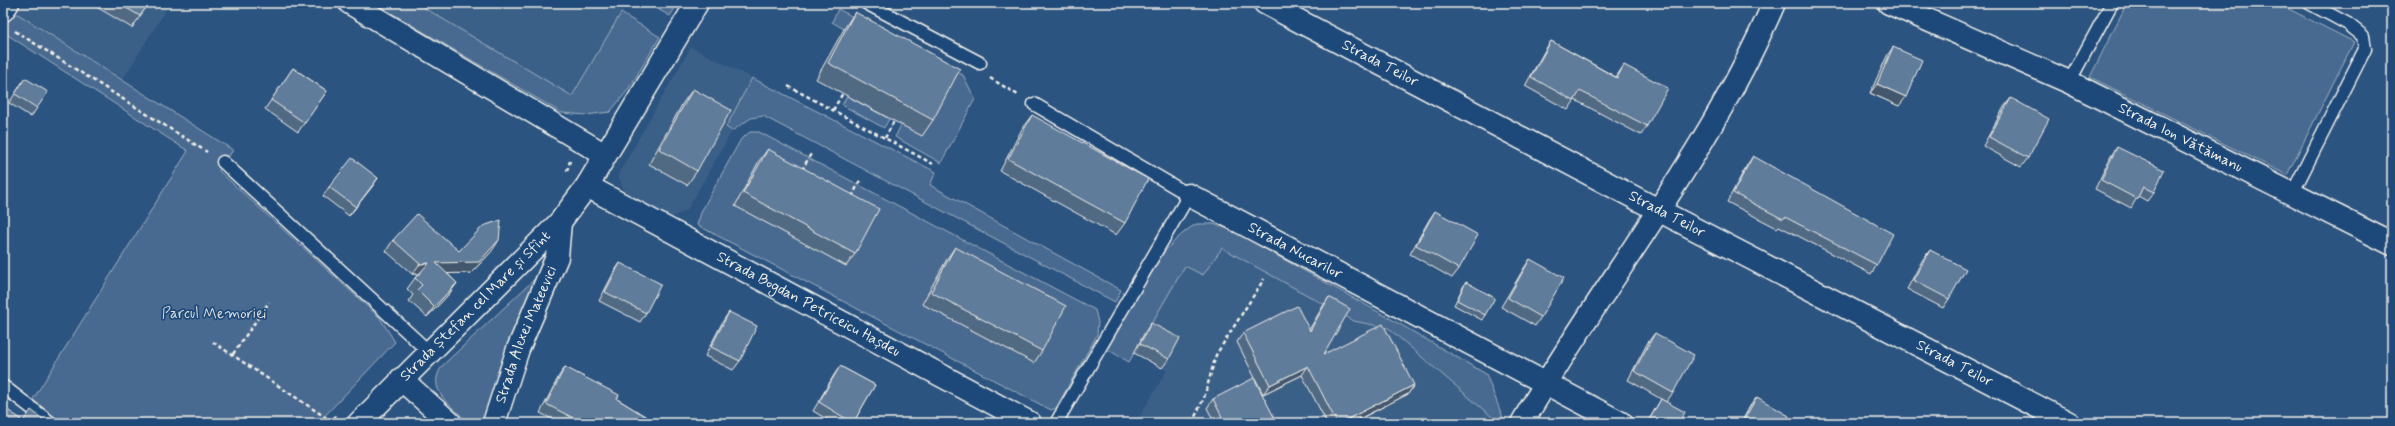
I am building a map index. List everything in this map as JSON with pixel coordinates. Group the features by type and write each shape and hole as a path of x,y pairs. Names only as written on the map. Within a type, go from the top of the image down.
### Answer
{"street":[{"path":"6,19 8,3"},
{"path":"350,3 605,155"},
{"name":"Strada Ștefan cel Mare și Sfînt","path":"359,423 401,379 560,222 587,186 697,3"},
{"name":"Strada Teilor","path":"1265,3 1660,211 2069,423"},
{"path":"1522,423 1545,383 1660,211 1708,132 1755,48 1774,3"},
{"name":"Strada Ion Vătămanu","path":"1889,3 2069,82 2392,244"},
{"name":"Strada Bogdan Petriceicu Hașdeu","path":"587,186 1030,423"},
{"name":"Strada Nucarilor","path":"1189,195 1621,423"},
{"name":"Strada Alexei Mateevici","path":"494,423 518,348 556,257 560,222"},
{"path":"401,379 450,423"}],"lane":[{"path":"866,3 980,63"},
{"path":"2069,82 2112,3"},
{"path":"2292,194 2365,50 2364,36 2348,24 2309,3"},
{"name":"Strada Nucarilor","path":"1034,104 1189,195"},
{"path":"223,162 429,352"},
{"path":"1056,423 1189,195"},
{"path":"3,386 50,423"}],"path":[{"path":"6,19 223,162"},
{"path":"980,63 990,78 1034,104"},
{"path":"788,86 933,164"},
{"path":"833,110 843,93"},
{"path":"885,138 894,121"},
{"path":"567,176 567,164 582,142"},
{"path":"800,175 812,152"},
{"path":"849,202 861,178"},
{"path":"1192,423 1204,398 1216,355 1264,279"},
{"path":"233,355 269,302"},
{"path":"213,342 330,422 342,410"}],"shaded area":[{"path":"24,3 170,3 123,79 16,13"},
{"path":"416,3 627,3 572,96"},
{"path":"691,47 752,78 726,126 732,131 687,210 670,218 625,193 618,175"},
{"path":"1221,248 1354,321 1388,328 1499,423 1136,423 1167,370 1162,368 1145,332 1185,265 1203,275"}],"green space":[{"path":"374,3 416,3 572,96 621,13 660,37 628,90 610,112 586,115 562,113"},
{"path":"647,3 678,3 670,16"},
{"path":"2127,3 2277,3 2354,42 2287,175 2090,77"},
{"path":"838,9 963,75 975,99 941,163 895,137 901,125 844,29 832,22"},
{"name":"Parcul Memoriei","path":"16,13 233,150 219,171 380,318 395,342 318,423 62,423 32,401 188,151 3,32 3,27"},
{"path":"752,78 936,172 930,185 1121,290 1115,302 763,116 751,118 732,131 726,127"},
{"path":"847,96 889,119 884,128 842,105"},
{"path":"750,132 759,132 1095,310 1098,322 1097,335 1056,408 1051,410 697,225 702,210 741,139"},
{"path":"1196,224 1214,224 1231,230 1486,374 1505,423 1499,423 1388,328 1354,321 1222,248 1203,275 1185,266 1129,362 1107,349 1144,280 1155,264 1181,235"},
{"path":"540,274 486,423 469,423 442,397 438,390 438,374 443,365"}],"building":[{"path":"118,3 149,3 140,16"},
{"path":"855,12 960,69 933,120 828,63"},
{"path":"1551,41 1617,78 1624,65 1668,88 1647,126 1580,91 1574,101 1531,77"},
{"path":"1893,47 1922,60 1906,97 1877,84"},
{"path":"293,68 327,91 305,123 271,100"},
{"path":"25,78 48,92 37,108 15,94"},
{"path":"693,89 731,110 697,171 659,149"},
{"path":"2011,98 2049,119 2028,158 1989,137"},
{"path":"1032,115 1148,179 1125,223 1008,159"},
{"path":"2117,147 2164,170 2154,192 2143,187 2137,199 2101,180"},
{"path":"768,149 879,209 855,254 743,193"},
{"path":"1753,156 1893,234 1877,265 1785,217 1783,219 1733,193"},
{"path":"352,158 378,178 356,207 329,187"},
{"path":"1435,211 1478,235 1459,269 1416,245"},
{"path":"417,214 459,251 483,226 501,220 499,240 479,262 436,263 457,283 434,307 417,290 422,285 415,278 429,263 420,264 393,240"},
{"path":"955,247 1066,306 1042,351 931,292"},
{"path":"1930,250 1966,269 1949,299 1913,280"},
{"path":"1530,259 1564,278 1541,317 1508,298"},
{"path":"620,263 661,284 646,313 605,292"},
{"path":"1466,282 1495,298 1485,315 1457,300"},
{"path":"1329,297 1350,309 1324,354 1383,324 1414,385 1340,423 1337,423 1308,366 1270,385 1243,333 1297,306 1310,331"},
{"path":"729,312 757,326 740,361 711,347"},
{"path":"1151,323 1180,338 1169,359 1140,344"},
{"path":"1655,333 1694,355 1673,393 1634,371"},
{"path":"840,366 875,385 853,423 819,402"},
{"path":"565,367 619,395 617,399 653,421 655,418 664,423 583,423 546,404"},
{"path":"1254,378 1277,423 1225,423 1213,399"},
{"path":"1757,397 1789,416 1785,423 1742,423"},
{"path":"1661,399 1685,412 1679,423 1654,423 1649,420"},
{"path":"3,407 21,419 18,423 3,423"},
{"path":"31,410 48,423 22,423"},
{"path":"1350,419 1352,423 1341,423"}]}
